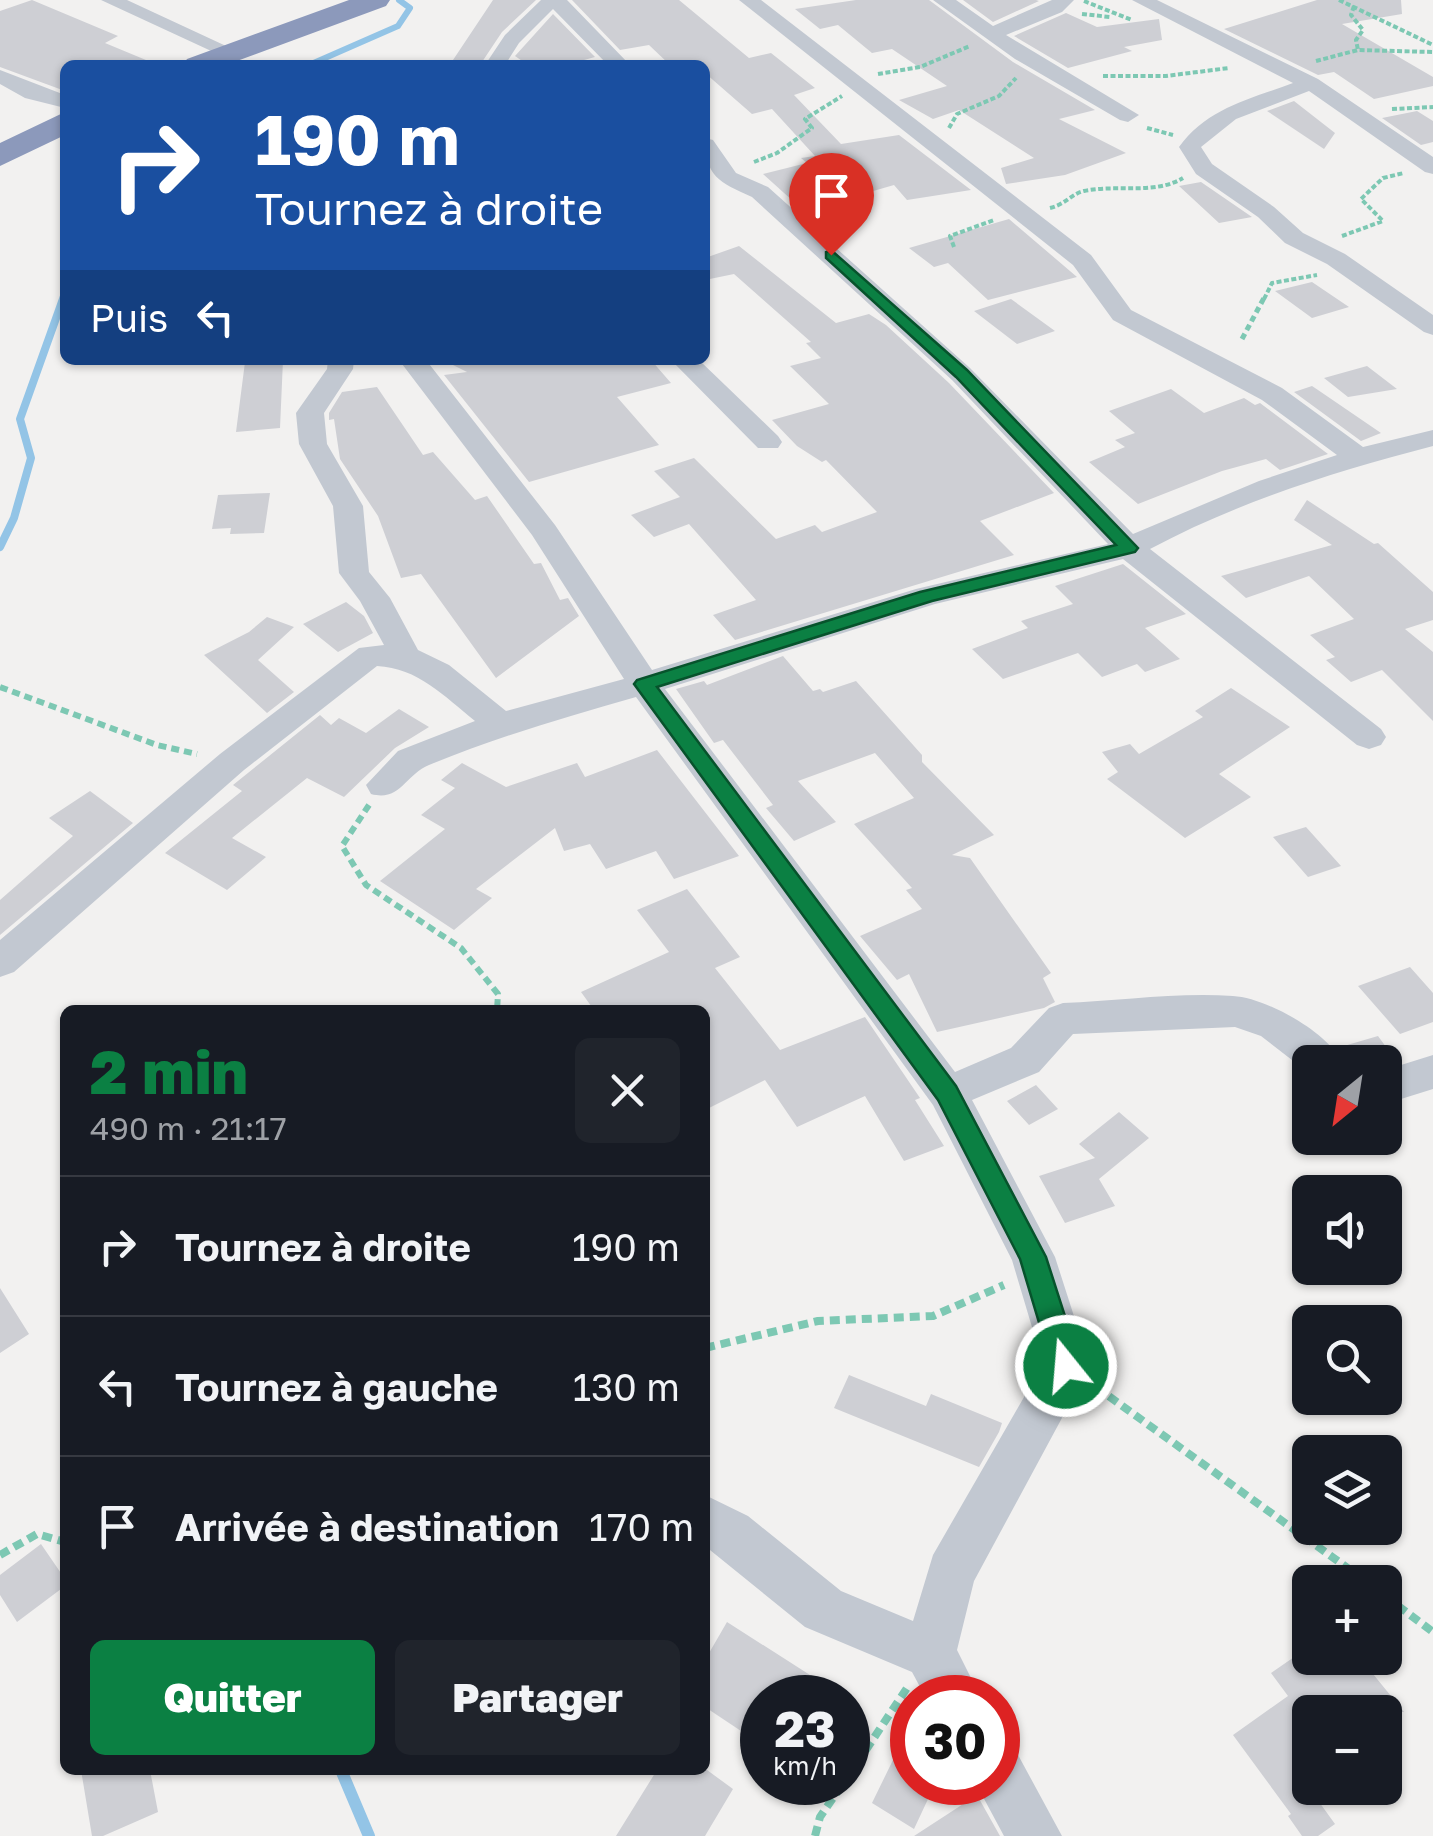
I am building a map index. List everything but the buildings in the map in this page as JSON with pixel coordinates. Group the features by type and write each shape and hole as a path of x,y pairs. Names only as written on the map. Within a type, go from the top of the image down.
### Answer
{"highway":[{"path":"210,60 376,0"},
{"path":"0,156 60,125"}],"street":[{"path":"111,0 229,52"},
{"path":"498,60 507,43 555,0 562,12 605,46 616,60"},
{"path":"749,0 1082,260 1102,282 1105,295 1122,315 1272,394 1358,457"},
{"path":"942,0 1058,76 1128,115"},
{"path":"993,33 1055,8 1064,0"},
{"path":"1142,0 1311,82 1433,167"},
{"path":"0,76 33,93 60,101"},
{"path":"1311,82 1239,110 1197,134 1190,147 1204,169 1254,202 1294,238 1336,259 1433,327"},
{"path":"710,152 728,178 760,192 962,374 1129,548 1368,736"},
{"path":"710,194 728,178"},
{"path":"340,365 310,413 312,444 348,506 354,573 374,598 406,657"},
{"path":"416,365 544,531 644,684 947,1093 1033,1257 1066,1366 951,1572 930,1654"},
{"path":"689,365 768,442"},
{"path":"383,784 410,760 500,724 644,684 927,596 1129,548 1175,524 1358,457 1433,438"},
{"path":"0,962 232,762 370,656 406,657 437,673 500,724"},
{"path":"947,1093 1026,1060 1064,1019 1236,1011 1276,1025 1301,1045"},
{"path":"1402,1082 1433,1072"},
{"path":"710,1522 730,1533 822,1608 930,1654 942,1675"},
{"path":"1017,1805 1034,1836"}],"path":[{"path":"1338,0 1433,44"},
{"path":"1354,6 1351,15 1363,30 1356,40 1358,50"},
{"path":"934,143 957,114 999,96 1022,75 1166,76 1210,69 1278,68 1341,58 1358,50 1433,52"},
{"path":"1128,115 1146,128 1194,140"},
{"path":"954,247 950,236 966,228 1066,204 1077,192 1119,185 1165,189 1204,169"},
{"path":"0,687 157,745 232,762"},
{"path":"383,784 342,846 366,885 461,948 498,994 497,1005"},
{"path":"710,1347 818,1321 933,1316 1001,1288 1033,1257"},
{"path":"1066,1366 1343,1565"},
{"path":"0,1555 37,1534 60,1541"},
{"path":"1402,1609 1433,1632"},
{"path":"870,1744 930,1654"},
{"path":"815,1836 828,1805"}],"waterway":[{"path":"320,60 398,26 410,8 399,0"},
{"path":"0,547 14,518 31,458 20,419 60,307"},
{"path":"343,1775 369,1836"}],"route":[{"path":"831,255 962,374 1129,548 927,596 644,684 947,1093 1033,1257 1066,1366"}]}
